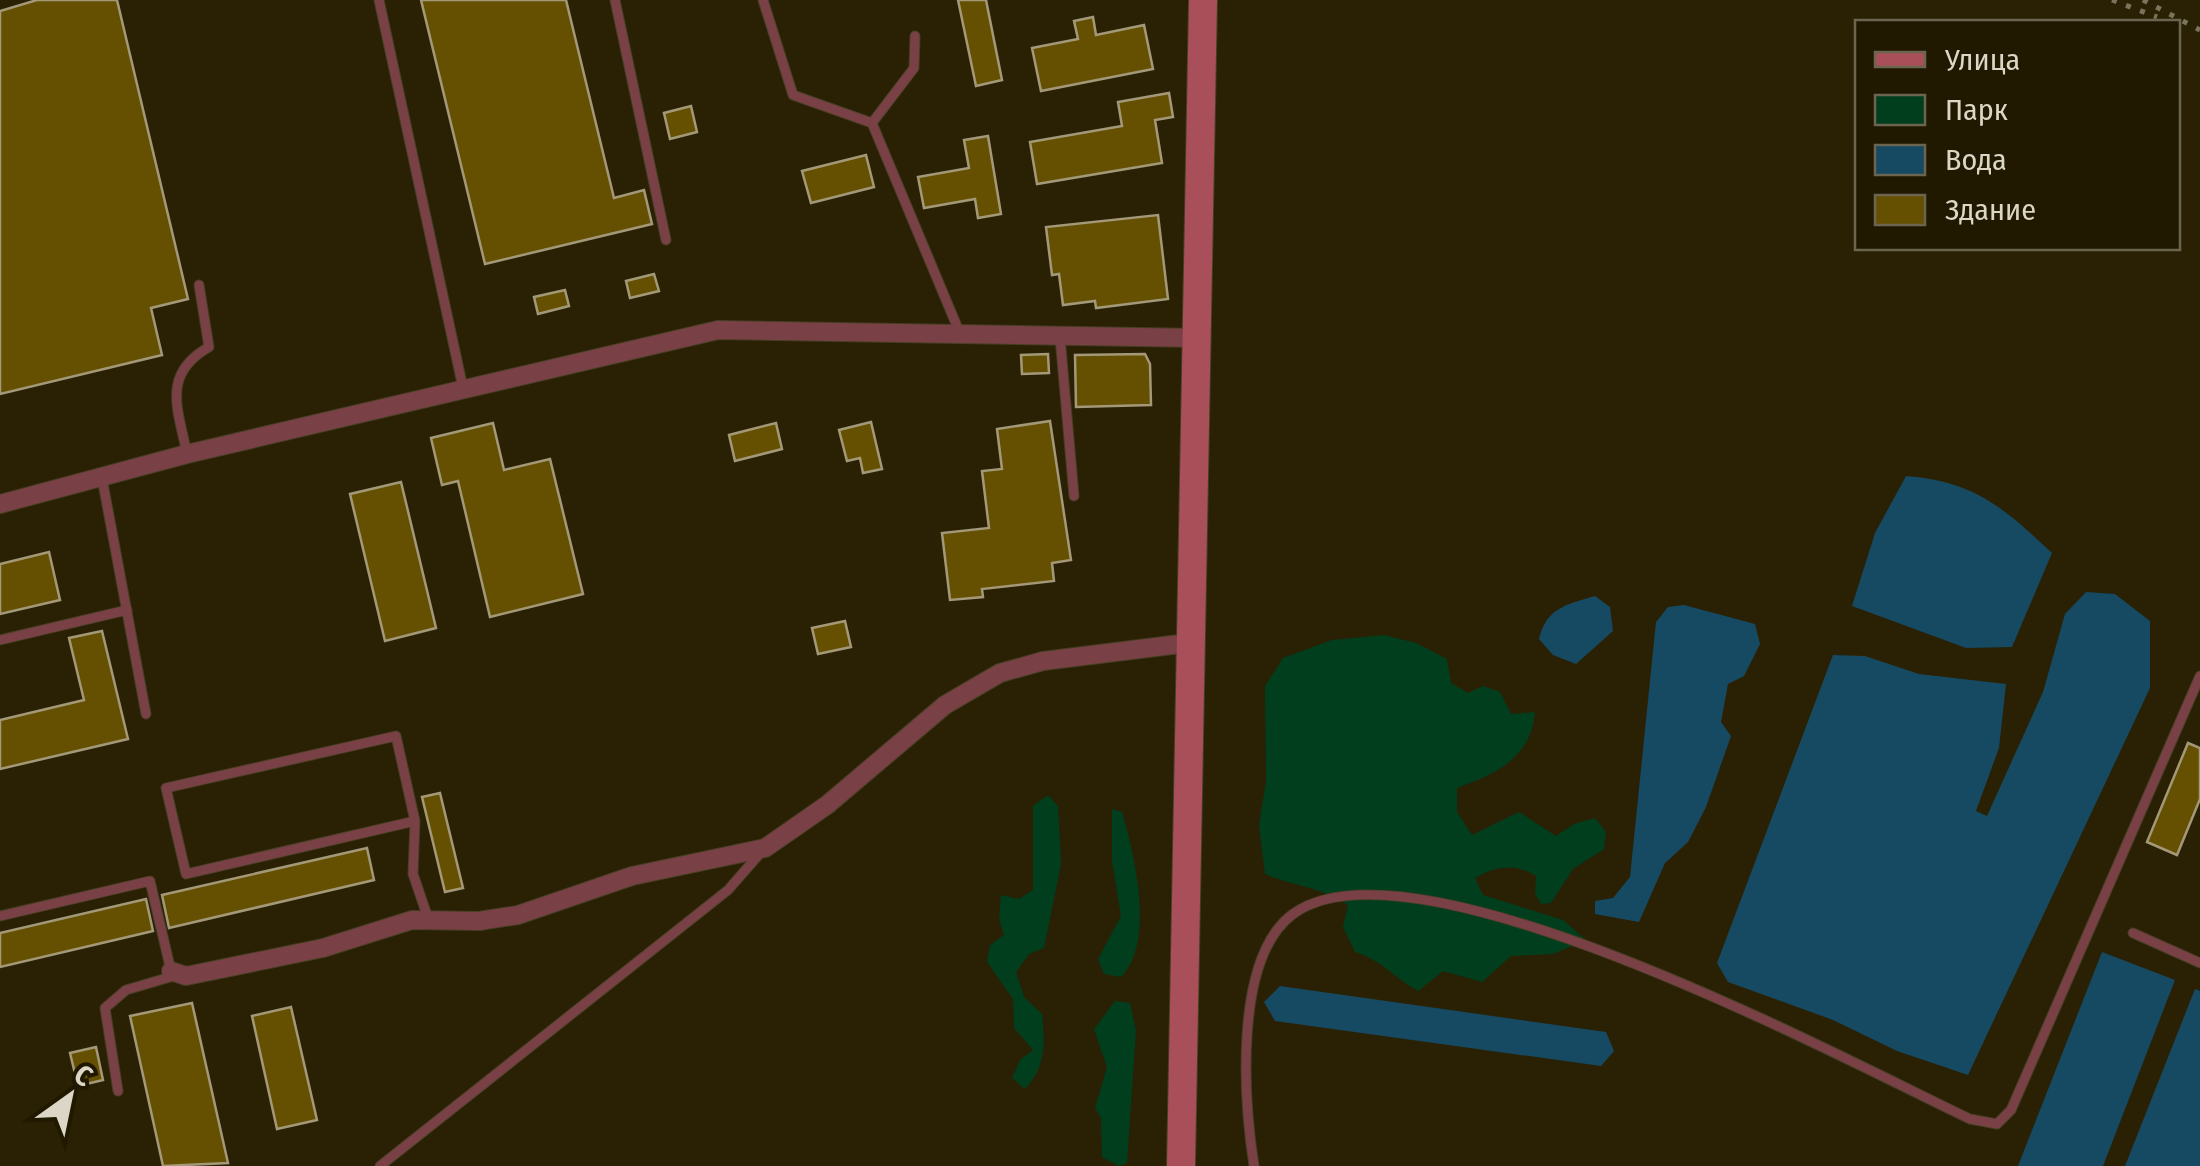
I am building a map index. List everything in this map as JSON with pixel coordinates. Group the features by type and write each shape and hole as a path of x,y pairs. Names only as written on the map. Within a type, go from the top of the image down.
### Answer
{"street":[{"path":"1181,1166 1203,0"},
{"path":"0,504 186,454 718,330 959,331 1060,337 1198,338"},
{"path":"174,973 323,948 428,918 479,922 518,916 632,876 765,848 827,805 945,705 1000,672 1043,661 1188,643"}],"lane":[{"path":"380,0 464,391"},
{"path":"615,0 666,240"},
{"path":"764,0 793,94 872,123 959,331"},
{"path":"872,123 914,68 915,36"},
{"path":"186,454 175,389 188,359 209,346 199,285"},
{"path":"1060,337 1074,496"},
{"path":"102,478 146,714"},
{"path":"0,640 126,610"},
{"path":"1254,1166 1248,1068 1250,1003 1259,963 1272,937 1291,915 1320,900 1372,894 1456,904 1660,974 1970,1119 1998,1124 2011,1110 2200,676"},
{"path":"415,821 186,874 166,788 396,736 415,821 413,874 428,918"},
{"path":"380,1166 728,890 765,848"},
{"path":"0,916 150,881 174,973 126,990 105,1008 118,1091"},
{"path":"2133,933 2200,962"}],"green space":[{"path":"1384,635 1416,643 1447,659 1451,683 1468,693 1483,686 1500,692 1511,714 1535,712 1527,741 1519,753 1498,770 1457,788 1457,812 1472,835 1519,812 1556,836 1574,824 1595,818 1606,832 1604,849 1573,869 1551,903 1541,904 1535,893 1536,876 1520,869 1498,869 1475,878 1483,895 1563,920 1586,940 1553,954 1511,956 1482,982 1443,971 1418,991 1355,952 1343,927 1348,905 1328,894 1265,874 1259,825 1266,781 1265,686 1283,658 1332,640"},
{"path":"1048,795 1058,806 1061,864 1044,948 1029,954 1016,972 1024,997 1042,1014 1043,1025 1040,1064 1025,1089 1012,1078 1020,1060 1033,1050 1014,1028 1013,999 987,962 990,945 1004,935 999,919 1001,895 1019,899 1033,890 1033,806"},
{"path":"1112,809 1122,812 1139,897 1138,942 1132,962 1121,977 1104,974 1098,959 1121,916 1112,861"},
{"path":"1115,1001 1130,1003 1136,1031 1127,1163 1119,1166 1102,1157 1101,1118 1095,1108 1107,1067 1094,1029"}],"water":[{"path":"1906,476 1951,484 1986,499 2052,553 2012,647 1966,648 1852,606 1875,533"},
{"path":"2086,592 2115,594 2150,621 2150,688 1968,1075 1897,1051 1833,1020 1728,982 1717,963 1833,655 1865,656 1919,674 2006,684 1999,748 1976,811 1987,816 2043,692 2065,614"},
{"path":"1595,596 1610,607 1613,631 1576,664 1553,655 1539,639 1547,620 1559,609"},
{"path":"1684,605 1755,624 1760,644 1744,676 1728,684 1721,722 1731,736 1706,807 1688,842 1665,863 1639,922 1595,914 1595,901 1613,898 1630,877 1656,622 1668,607"},
{"path":"2102,952 2175,980 2103,1166 2018,1166"},
{"path":"1280,986 1606,1032 1614,1051 1601,1066 1275,1021 1264,1002"},
{"path":"2195,989 2200,991 2200,1166 2125,1166"}],"building":[{"path":"37,0 117,0 188,299 151,308 162,355 0,394 0,11"},
{"path":"421,0 566,0 614,198 644,190 652,224 485,264"},
{"path":"958,0 986,0 1002,80 976,86"},
{"path":"1093,17 1096,35 1144,25 1153,69 1041,91 1032,48 1078,39 1074,21"},
{"path":"1169,93 1173,117 1155,120 1162,163 1037,184 1030,142 1122,126 1118,102"},
{"path":"691,106 697,132 670,139 664,113"},
{"path":"988,136 1001,214 978,218 975,199 924,208 918,177 969,168 964,140"},
{"path":"866,155 874,187 811,203 802,171"},
{"path":"1158,215 1168,299 1096,308 1095,301 1063,305 1059,274 1052,275 1046,227"},
{"path":"654,274 659,291 630,298 626,281"},
{"path":"565,290 569,306 538,314 534,297"},
{"path":"1048,354 1049,373 1022,374 1021,355"},
{"path":"1145,354 1150,364 1151,405 1076,407 1075,355"},
{"path":"1050,421 1071,560 1052,563 1054,581 982,589 983,597 950,600 942,533 989,528 982,471 1002,469 997,429"},
{"path":"871,422 882,469 863,473 860,458 847,461 839,430"},
{"path":"493,423 504,470 550,459 583,594 490,617 458,481 442,485 431,438"},
{"path":"776,423 782,449 735,461 729,435"},
{"path":"401,482 436,628 385,641 350,494"},
{"path":"49,552 60,600 0,614 0,564"},
{"path":"845,621 851,647 818,654 812,628"},
{"path":"102,631 128,739 0,769 0,720 84,700 69,638"},
{"path":"2188,743 2200,748 2200,799 2177,855 2147,842"},
{"path":"440,793 463,888 445,892 422,797"},
{"path":"367,848 374,880 169,928 162,895"},
{"path":"146,899 153,931 0,967 0,933"},
{"path":"192,1003 228,1163 163,1166 130,1016"},
{"path":"291,1007 317,1120 277,1129 252,1016"},
{"path":"96,1047 103,1080 78,1086 70,1053"}],"railway":[{"path":"2112,0 2157,17"},
{"path":"2143,0 2200,30"}]}
